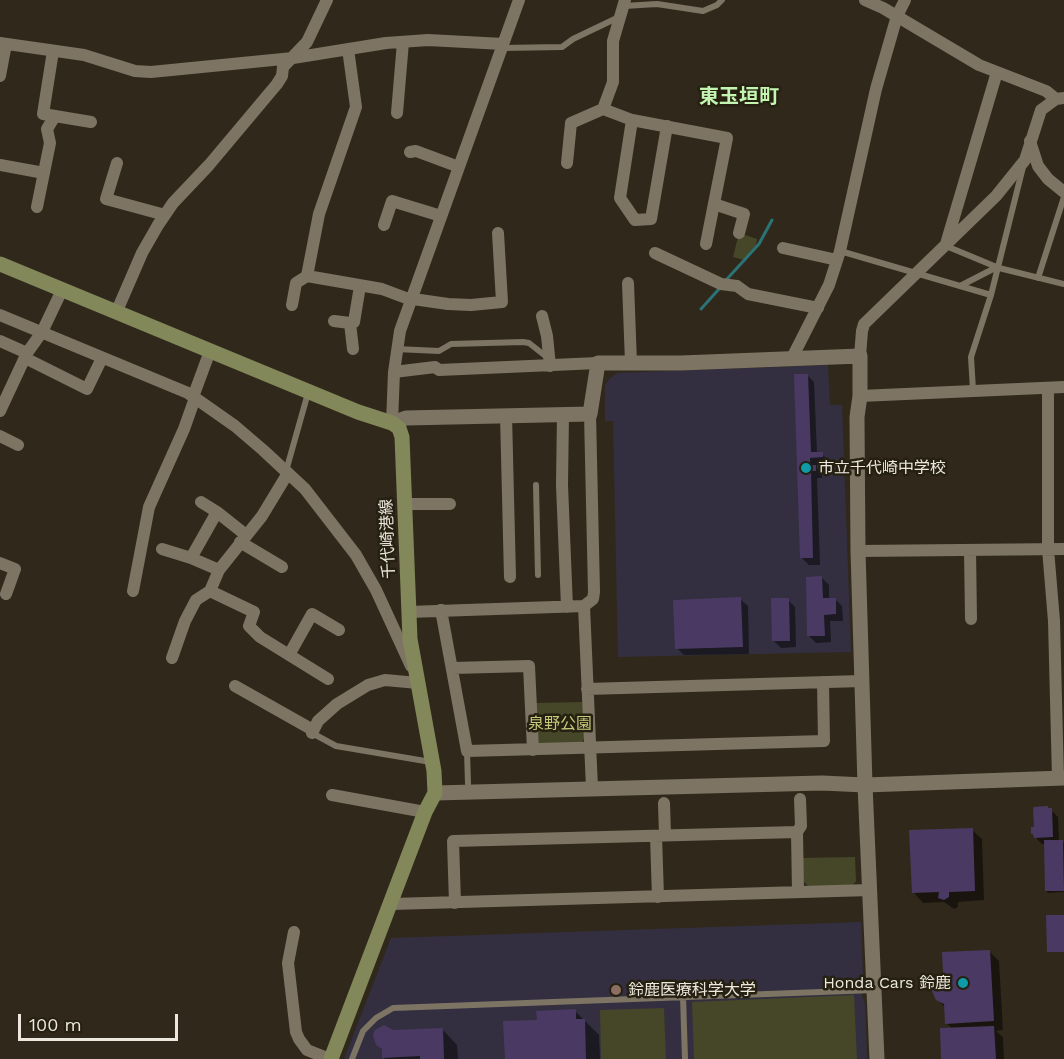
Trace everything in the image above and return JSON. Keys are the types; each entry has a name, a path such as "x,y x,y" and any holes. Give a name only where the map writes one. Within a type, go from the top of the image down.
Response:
{"main road":[{"path":"0,264 358,412 392,423"},
{"name":"千代崎港線","path":"392,423 399,428 402,437 410,639 432,762 435,794"},
{"path":"330,1059 392,904 425,812 435,794"}],"street":[{"path":"116,313 142,253 165,215 277,84 283,67 307,42 327,0"},
{"path":"519,0 412,298 396,349 392,423 406,418 590,414"},
{"path":"865,0 961,54 1060,99"},
{"path":"792,358 818,308 839,256 876,89 897,16 905,0"},
{"path":"603,110 613,82 613,41 624,7"},
{"path":"0,76 3,44 84,55 135,71 151,72 293,58 428,40 503,46"},
{"path":"397,114 403,42"},
{"path":"292,304 296,284 306,276 319,214 356,107 348,49"},
{"path":"53,51 43,114 91,122"},
{"path":"945,246 997,72"},
{"path":"878,1059 865,785 858,551 857,417 862,332 864,324 996,196 1024,160 1041,110 1060,99"},
{"path":"567,163 571,123 603,110 632,120 727,138 706,244"},
{"path":"37,207 50,143 47,129 55,116"},
{"path":"632,120 620,198 634,220 651,219 667,126"},
{"path":"1030,140 1038,166 1048,179 1064,192"},
{"path":"410,152 416,151 459,167"},
{"path":"117,163 106,199 165,215"},
{"path":"0,165 44,173"},
{"path":"384,225 392,201 441,216"},
{"path":"714,204 744,214 740,232"},
{"path":"306,276 382,289 412,298 448,304 471,305 502,302 498,232"},
{"path":"783,248 839,256"},
{"path":"655,253 721,284 737,286 748,294 818,308"},
{"path":"628,283 631,363"},
{"path":"334,321 354,322 360,286"},
{"path":"0,411 5,388 42,332 62,290"},
{"path":"0,315 194,397 235,426 318,503 356,555 376,590 417,681 386,680 368,685 337,704 318,721 312,731 235,686"},
{"path":"542,316 547,336 549,362"},
{"path":"350,323 353,350"},
{"path":"0,342 87,389 102,358"},
{"path":"133,591 149,507 184,429 210,351"},
{"path":"394,372 549,362 681,363 860,356"},
{"path":"408,612 584,606 593,599 590,414 598,363"},
{"path":"860,396 1064,387"},
{"path":"435,794 822,783 865,785 1061,778 1054,621 1048,549 1048,388"},
{"path":"562,414 562,485 567,607"},
{"path":"506,415 510,577"},
{"path":"0,436 18,445"},
{"path":"172,658 185,621 196,600 210,591 219,570 262,516 287,472"},
{"path":"201,502 217,512 243,538 282,567"},
{"path":"404,504 450,504"},
{"path":"190,558 217,512"},
{"path":"162,549 219,570"},
{"path":"858,551 1064,549"},
{"path":"970,550 971,619"},
{"path":"0,563 15,568 6,594"},
{"path":"210,591 254,612 249,626 260,638 328,679"},
{"path":"584,606 592,788"},
{"path":"441,610 467,751 825,741 824,682"},
{"path":"289,655 312,614 339,630"},
{"path":"452,668 529,666 533,750"},
{"path":"587,689 862,681"},
{"path":"332,795 425,812"},
{"path":"798,892 796,832 801,826 800,799"},
{"path":"658,897 664,803"},
{"path":"455,903 453,842 796,832"},
{"path":"392,904 870,890"},
{"path":"294,932 288,963 296,1032 298,1039 307,1050 330,1059"}],"lane":[{"path":"503,46 562,47 624,7 657,4 703,11 717,5 722,0"},
{"path":"973,390 971,357 991,295 1024,160"},
{"path":"1038,278 1064,197"},
{"path":"945,246 998,267 1064,284"},
{"path":"839,256 916,273 991,295"},
{"path":"960,286 998,267"},
{"path":"396,349 439,351 450,344 523,342 529,343 549,362"},
{"path":"287,472 309,392"},
{"path":"536,485 538,575"},
{"path":"312,731 336,746 432,762"},
{"path":"467,751 468,784"},
{"path":"352,1059 363,1031 376,1018 393,1008 874,990"},
{"path":"683,996 685,1059"}],"shaded area":[{"path":"828,365 830,405 842,405 851,652 618,657 613,421 605,421 605,385 610,378 618,373"},
{"name":"鈴鹿医療科学大学","path":"861,922 863,976 860,978 865,1003 867,1059 344,1059 391,938"}],"green space":[{"path":"739,233 757,239 756,245 744,260 733,257"},
{"name":"泉野公園","path":"584,702 585,738 580,744 541,746 537,741 535,703"},
{"path":"855,857 856,881 852,886 808,886 803,881 802,858"},
{"path":"854,995 857,1059 694,1059 692,1002"},
{"path":"664,1008 666,1059 601,1059 600,1010"}],"building":[{"name":"市立千代崎中学校","path":"794,374 808,374 811,452 823,452 823,457 810,458 810,465 816,465 816,471 811,471 813,558 800,558"},
{"path":"822,576 823,598 836,598 836,614 824,615 825,636 807,636 806,577"},
{"path":"741,597 743,647 675,649 673,600"},
{"path":"771,598 789,598 790,641 772,641"},
{"path":"1048,806 1052,808 1053,837 1034,838 1031,834 1031,827 1034,827 1033,809"},
{"path":"973,828 975,891 949,892 949,897 944,900 938,898 939,892 912,893 909,830"},
{"path":"1044,840 1063,840 1064,891 1045,891"},
{"path":"1046,915 1064,915 1064,952 1047,952"},
{"name":"Honda Cars 鈴鹿","path":"990,950 994,1021 945,1024 944,1004 936,1000 931,989 936,977 943,973 942,952"},
{"path":"576,1009 576,1019 585,1019 586,1059 505,1059 503,1021 537,1020 536,1011"},
{"path":"384,1025 393,1030 443,1028 444,1059 420,1059 420,1056 382,1058 382,1049 376,1045 373,1035 375,1030"},
{"path":"994,1026 996,1059 941,1059 940,1028"}],"waterway":[{"path":"727,279 759,244 772,220"},
{"path":"701,309 719,289"}],"place":[{"name":"市立千代崎中学校","path":"806,468"},
{"name":"Honda Cars 鈴鹿","path":"963,983"},
{"name":"鈴鹿医療科学大学","path":"616,990"}],"district":[{"name":"東玉垣町","path":"739,97"}]}
